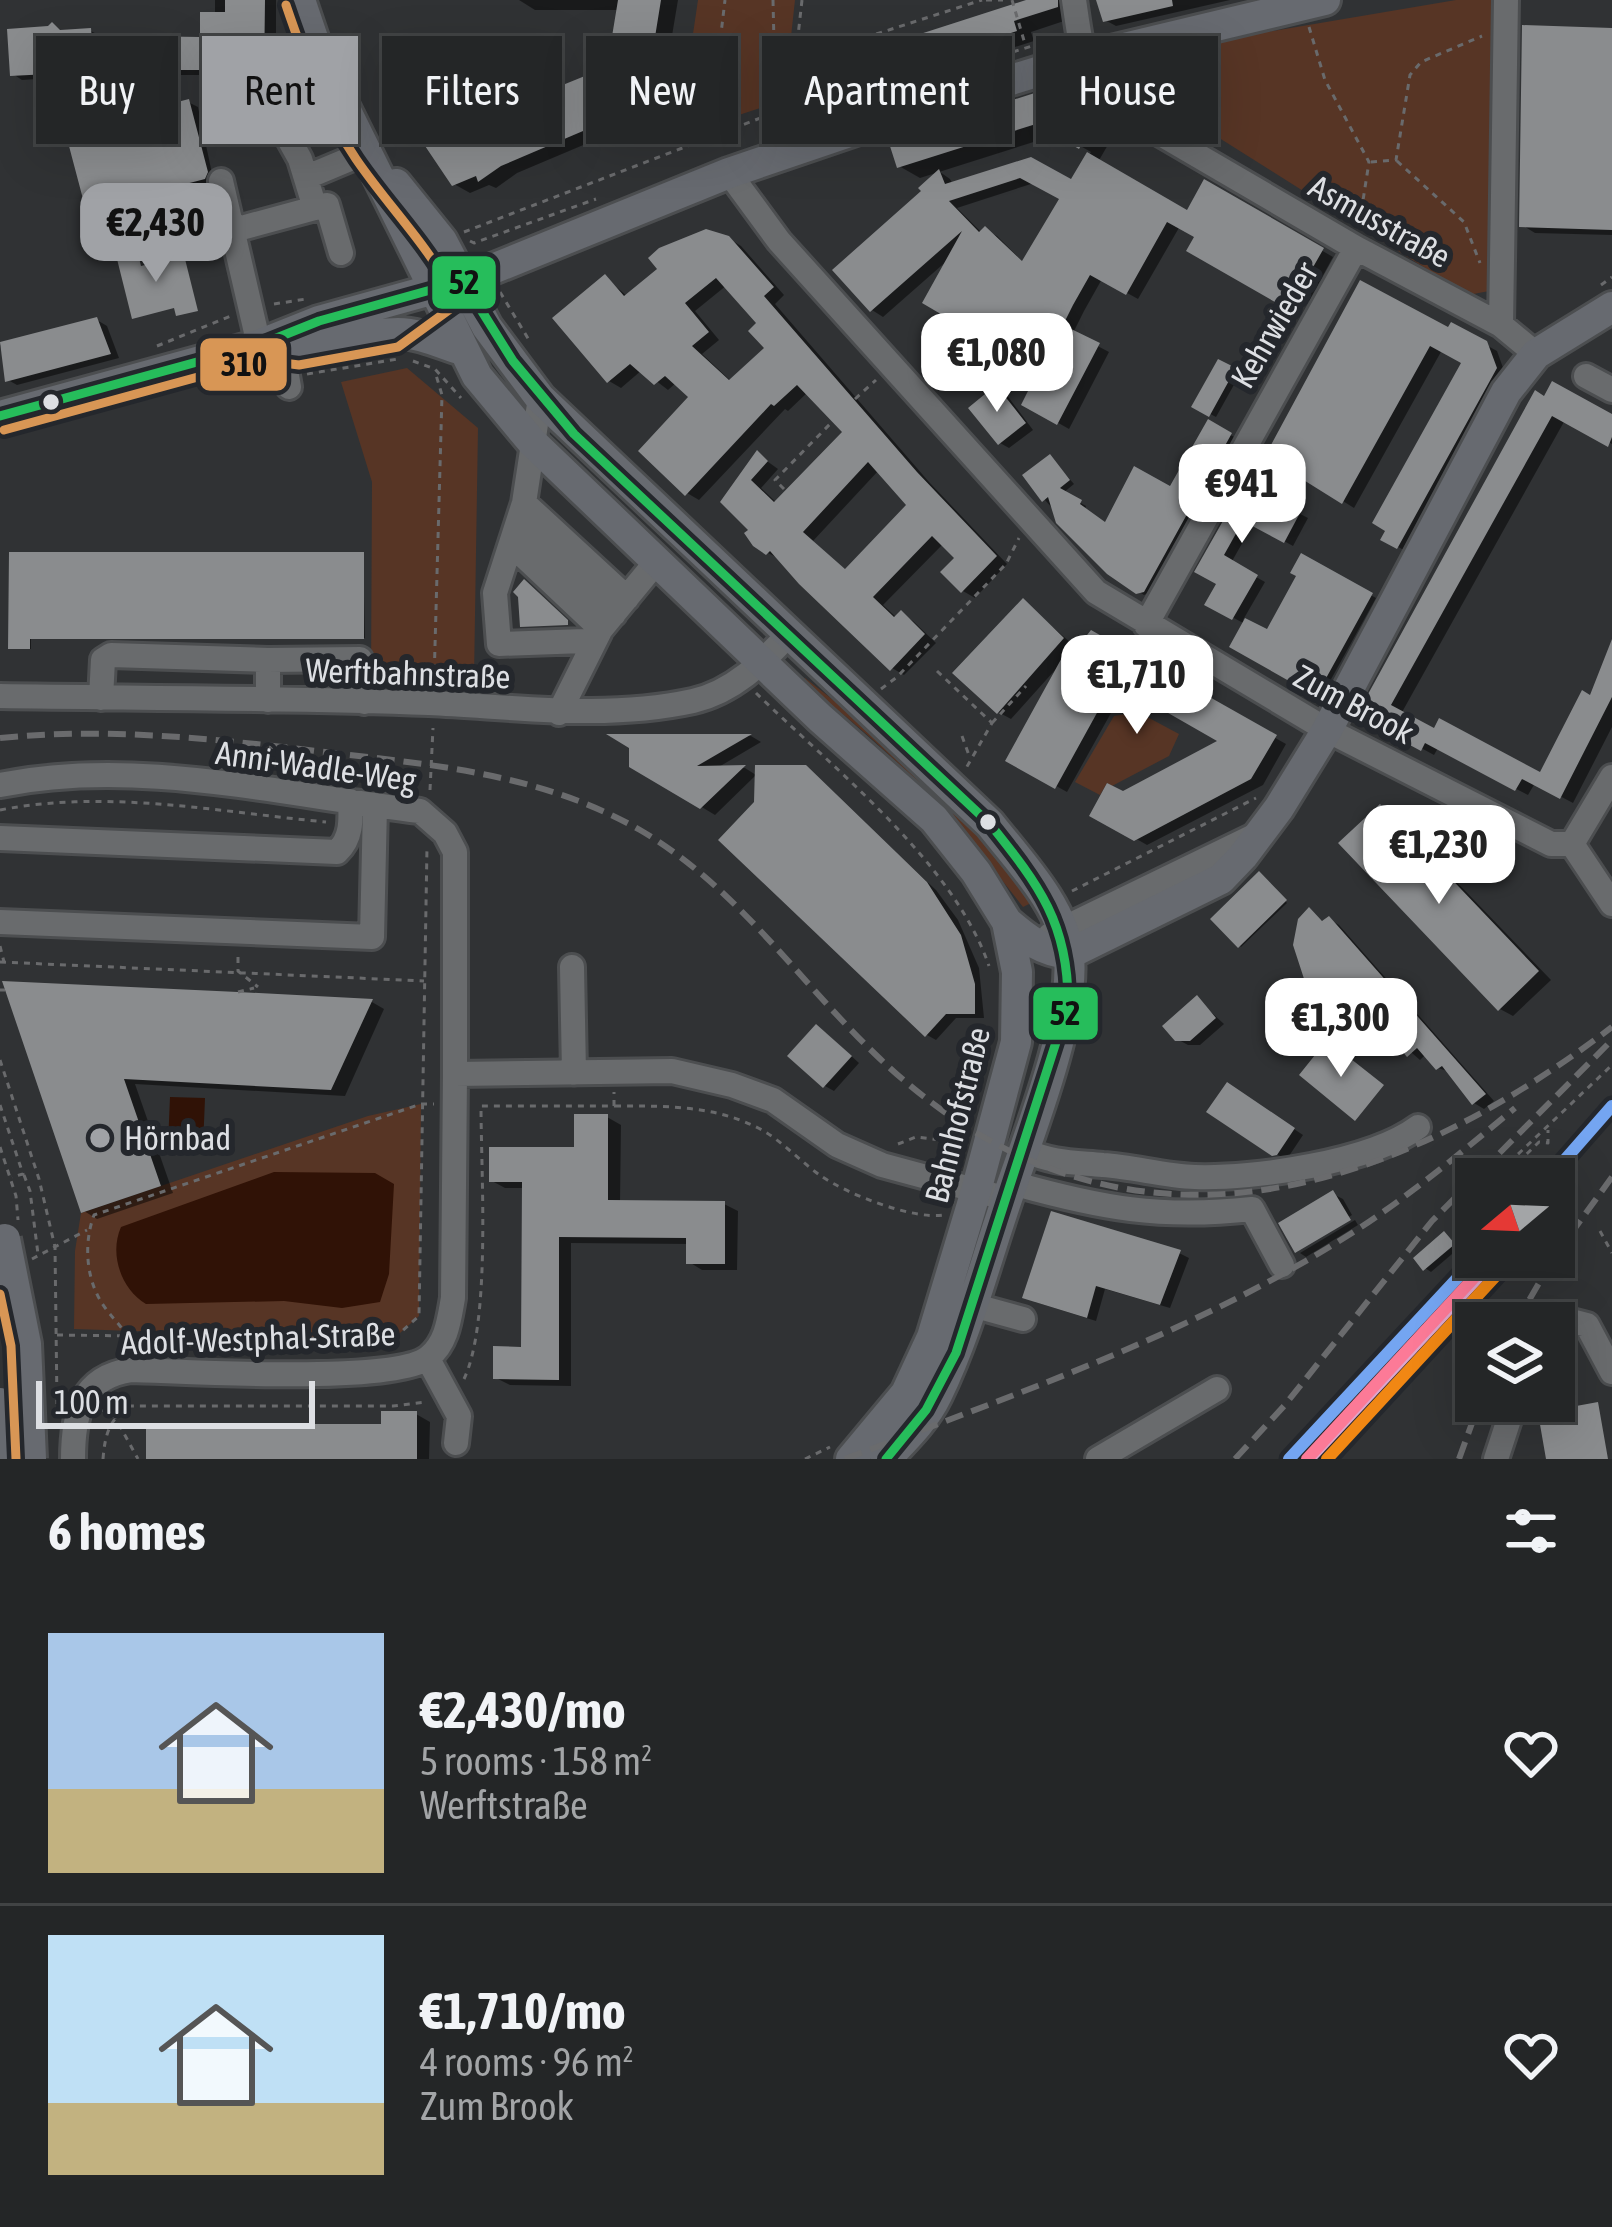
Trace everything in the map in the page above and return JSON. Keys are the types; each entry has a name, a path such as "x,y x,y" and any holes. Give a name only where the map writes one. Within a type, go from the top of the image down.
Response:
{"main road":[{"path":"300,0 319,56 369,151 456,286 540,398 990,824 1059,928"},
{"path":"1170,36 1305,2"},
{"path":"1012,80 1034,73"},
{"path":"279,364 319,321 456,286 807,144"},
{"path":"394,333 456,286"},
{"name":"Bahnhofstraße","path":"456,286 462,350 477,376 532,442 762,663 934,819 976,872 1007,922 1016,1042 932,1337 906,1393 844,1451"},
{"path":"1059,928 1222,879 1327,730 1506,392 1536,354 1605,297"},
{"path":"0,416 279,364 298,350 394,333 462,350"},
{"path":"1013,961 1049,952 1059,928"},
{"name":"Bahnhofstraße","path":"886,1459 935,1400 1010,1191 1068,1004 1059,928"},
{"path":"11,1240 26,1344 31,1459"},
{"path":"0,1403 3,1459"}],"street":[{"path":"1074,0 1079,36"},
{"path":"1501,325 1507,9"},
{"path":"290,144 316,208"},
{"name":"Asmusstraße","path":"1178,144 1356,248 1501,325 1536,354"},
{"path":"307,177 369,151"},
{"name":"Zum Brook","path":"729,173 779,241 1096,592 1327,730 1551,844 1572,844"},
{"path":"221,181 252,307 279,364"},
{"path":"203,229 326,205 341,253"},
{"name":"Kehrwieder","path":"1146,625 1356,248"},
{"path":"1586,376 1612,390"},
{"path":"540,398 518,524 495,593 499,644 584,641 608,622"},
{"path":"518,524 608,622"},
{"path":"518,524 608,622"},
{"path":"559,713 608,622 657,561"},
{"name":"Werftbahnstraße","path":"0,696 433,704 559,713 693,701 719,692 762,663 788,634"},
{"path":"101,698 103,660 111,655 359,658 364,702"},
{"path":"268,660 268,700"},
{"name":"Anni-Wadle-Weg","path":"0,785 45,776 118,775 359,810 419,811 430,818 455,852 455,1074"},
{"path":"1612,780 1572,844 1612,904"},
{"path":"0,838 337,852 359,810"},
{"path":"0,922 372,937 359,810"},
{"path":"572,967 574,1073"},
{"path":"455,1074 672,1071 732,1084 772,1100 837,1145 971,1206 1010,1191 1162,1215 1252,1209 1282,1265"},
{"name":"Adolf-Westphal-Straße","path":"73,1459 74,1425 82,1397 100,1380 130,1370 379,1372 428,1359 447,1334 454,1298 455,1074"},
{"path":"1023,1150 1053,1163 1199,1177 1349,1157 1384,1146 1418,1127"},
{"path":"972,1305 1023,1319"},
{"path":"1575,1322 1586,1325 1612,1372"},
{"path":"428,1359 459,1416 456,1443"},
{"path":"1097,1459 1216,1389"},
{"path":"1496,1459 1508,1422"}],"path":[{"path":"721,36 725,0"},
{"path":"773,0 774,36"},
{"path":"798,36 802,0"},
{"path":"871,36 981,1 1004,0"},
{"path":"1012,0 1034,73"},
{"path":"980,11 981,1"},
{"path":"1305,2 1325,80 1369,162 1356,248"},
{"path":"1396,160 1410,75 1421,62 1474,42 1507,9"},
{"path":"929,17 932,27"},
{"path":"458,234 686,144"},
{"path":"781,144 783,153"},
{"path":"1369,162 1396,160 1464,222 1486,280"},
{"path":"474,243 456,286 539,355"},
{"path":"1605,297 1612,278"},
{"path":"140,355 252,307 320,297"},
{"path":"57,1336 377,1339 410,1327 418,1316 442,394 434,369 402,358 344,371 279,364 215,380"},
{"path":"855,399 890,367"},
{"path":"784,489 775,480 832,422"},
{"path":"813,441 822,450"},
{"path":"874,693 897,677 1006,564 1028,520"},
{"path":"937,671 992,723"},
{"path":"964,772 992,723 1026,686"},
{"path":"962,736 971,760"},
{"path":"1059,928 1266,792"},
{"path":"0,810 119,800 359,810"},
{"path":"1007,922 980,939 1013,961"},
{"path":"0,946 2,963 424,981"},
{"path":"238,971 258,987 238,992"},
{"path":"0,1060 39,1179 55,1247 57,1405"},
{"path":"1515,1158 1612,1065"},
{"path":"614,1072 614,1106"},
{"path":"130,1370 128,1335 96,1291 88,1267 94,1215 421,1104"},
{"path":"0,1105 30,1191 39,1256"},
{"path":"104,1459 108,1428 131,1406 393,1406 422,1403 463,1380 472,1361 480,1279 481,1106 694,1108 764,1132 822,1177 850,1192 929,1218 971,1206"},
{"path":"882,1166 898,1144 916,1137 966,1144 971,1128"},
{"path":"1522,1158 1539,1142 1548,1143 1548,1128"},
{"path":"0,1147 11,1178 11,1240 39,1256"},
{"path":"11,1178 23,1174"},
{"path":"39,1256 89,1229"},
{"path":"1600,1231 1612,1253"},
{"path":"115,1417 138,1459"},
{"path":"805,1459 844,1451"}],"shaded area":[{"path":"698,0 795,0 791,36 762,36 762,107 738,115 738,36 693,36"},
{"path":"1456,0 1512,0 1505,288 1468,295 1218,137 1218,40"},
{"path":"407,368 478,428 474,678 371,679 372,482 341,382"},
{"path":"805,678 878,735 991,841 1033,902 1023,907 917,783 845,716 799,684"},
{"path":"1138,712 1179,734 1169,756 1112,786 1107,783 1100,795 1075,782 1114,716"},
{"path":"170,1097 205,1098 203,1147 168,1145"},
{"path":"421,1104 419,1316 400,1333 377,1339 74,1329 75,1251 81,1213 368,1116"},
{"path":"274,1172 375,1173 394,1184 389,1274 380,1302 342,1308 284,1301 146,1304 130,1289 117,1259 121,1227"}],"building":[{"path":"225,0 265,0 265,36 202,36 202,76 200,70 178,70 178,37 200,37 200,12 225,12"},
{"path":"618,0 661,0 655,36 612,36"},
{"path":"1026,0 1058,0 1058,7 1014,21 1017,31 1002,36 914,36"},
{"path":"1096,0 1172,0 1173,6 1103,22"},
{"path":"52,22 60,30 91,28 92,36 36,36 36,75 10,76 7,29"},
{"path":"1522,25 1612,28 1612,230 1519,227"},
{"path":"586,76 586,130 562,140 562,85"},
{"path":"1036,93 1036,124 1012,132 1012,100"},
{"path":"189,99 208,172 205,179 124,200 122,189 83,199 68,144 178,144 178,102"},
{"path":"424,144 553,144 501,166 478,182 476,176 452,186"},
{"path":"889,144 973,144 897,168"},
{"path":"1087,152 1187,210 1204,179 1324,248 1296,297 1289,293 1282,306 1186,251 1194,237 1167,222 1126,295 1090,275 1073,305 1063,325 1100,343 1057,425 1021,405 1038,371 922,303 962,231 870,312 832,270 921,191 918,188 939,169 945,184 1031,157 1071,179","holes":["1020,178 1059,199 1022,261 985,226 979,232 949,201"]},
{"path":"706,229 729,236 774,287 764,296 997,556 961,593 940,572 954,558 932,536 873,597 894,617 901,610 925,634 890,671 770,551 766,555 753,546 744,533 748,530 720,502 757,450 768,461 751,480 774,502 842,432 797,385 771,404 685,496 638,451 688,397 665,376 654,385 630,364 607,383 552,318 605,274 624,296 657,269 648,258 659,248","holes":["716,278 756,323 748,331 764,348 729,380 692,346 709,332 685,303","868,462 906,505 845,569 803,532"]},
{"path":"137,249 141,266 184,255 198,311 176,316 174,308 132,319 116,255"},
{"path":"1360,280 1448,327 1451,322 1487,341 1497,368 1397,549 1380,540 1385,531 1372,523 1461,363 1430,346 1342,504 1265,456"},
{"path":"97,317 111,354 5,382 0,342"},
{"path":"1218,359 1236,368 1209,417 1191,407"},
{"path":"1552,381 1612,414 1608,447 1552,416 1391,705 1434,728 1439,718 1540,772 1582,690 1590,695 1612,639 1612,697 1560,799 1522,779 1515,791 1425,743 1421,751 1356,716 1535,390 1544,396"},
{"path":"996,385 1026,423 998,445 968,408"},
{"path":"1208,419 1232,433 1144,592 1136,594 1107,574 1056,523 1048,497 1042,502 1022,475 1050,454 1070,480 1060,488 1082,500 1080,504 1105,522 1134,466 1170,486"},
{"path":"1245,482 1301,511 1284,543 1243,521 1224,555 1258,575 1232,620 1204,605 1216,584 1194,572"},
{"path":"9,552 364,552 364,639 30,639 30,649 8,649"},
{"path":"1301,553 1373,593 1319,691 1312,694 1229,647 1245,618 1267,629 1296,576 1290,573"},
{"path":"524,579 568,625 520,627 518,597 513,592"},
{"path":"1023,598 1064,638 997,714 952,673"},
{"path":"1091,630 1277,735 1251,779 1134,841 1089,816 1107,783 1123,791 1217,741 1114,682 1055,789 1005,761 1070,643 1076,649"},
{"path":"606,734 752,734 697,766 746,765 700,809 629,767 629,748"},
{"path":"755,765 806,765 927,882 961,935 975,984 975,1014 946,1014 925,1037 718,840 754,802"},
{"path":"1380,804 1539,971 1498,1011 1338,843"},
{"path":"1259,871 1287,900 1238,948 1210,919"},
{"path":"1309,907 1322,921 1329,916 1486,1094 1472,1105 1442,1066 1436,1070 1417,1048 1407,1057 1387,1033 1378,1041 1337,993 1319,1009 1293,945 1298,919"},
{"name":"Hörnbad","path":"2,981 373,999 331,1090 124,1079 161,1186 81,1213"},
{"path":"1197,995 1216,1018 1190,1041 1175,1041 1162,1026"},
{"path":"816,1024 852,1056 823,1088 787,1056"},
{"path":"1327,1040 1384,1085 1355,1121 1299,1075"},
{"path":"1227,1082 1295,1128 1277,1155 1206,1112"},
{"path":"574,1114 608,1114 608,1200 725,1201 725,1264 686,1264 686,1238 559,1237 559,1380 493,1379 493,1346 521,1347 522,1182 489,1182 489,1147 574,1147"},
{"path":"1333,1190 1351,1220 1295,1253 1278,1223"},
{"path":"1051,1211 1181,1250 1160,1305 1096,1286 1087,1318 1022,1298"},
{"path":"1444,1231 1455,1244 1423,1271 1413,1258"},
{"path":"1598,1402 1608,1459 1546,1459 1540,1422 1575,1422 1575,1406"},
{"path":"381,1411 417,1411 417,1459 146,1459 146,1424 381,1424"}],"railway":[{"path":"0,738 163,736 366,757 487,775 603,811 640,830 707,878 875,1054 964,1125 1056,1171 1149,1192 1244,1192 1338,1174 1431,1138 1523,1089 1612,1027"},
{"path":"1235,1459 1284,1406 1432,1221 1608,1044"},
{"path":"845,1459 1106,1358 1233,1300 1376,1217 1515,1108"},
{"path":"1575,1228 1612,1177"},
{"path":"1528,1302 1542,1278"},
{"path":"1459,1459 1472,1422"}],"transit line":[{"name":"310","path":"286,5 334,123 450,288"},
{"name":"52","path":"0,416 259,345 319,321 463,281 513,361 574,434 990,824 1048,907 1063,951 1068,1005 956,1353 926,1410 886,1459"},
{"name":"310","path":"4,430 260,360 299,365 398,347 472,293"},
{"path":"1566,1158 1612,1106"},
{"path":"1289,1459 1457,1278"},
{"path":"1307,1459 1474,1278"},
{"path":"1309,1459 1478,1278"},
{"path":"1327,1459 1494,1278"},
{"name":"310","path":"0,1294 11,1346 16,1459"}],"place":[{"name":"Hörnbad","path":"100,1138"}]}
